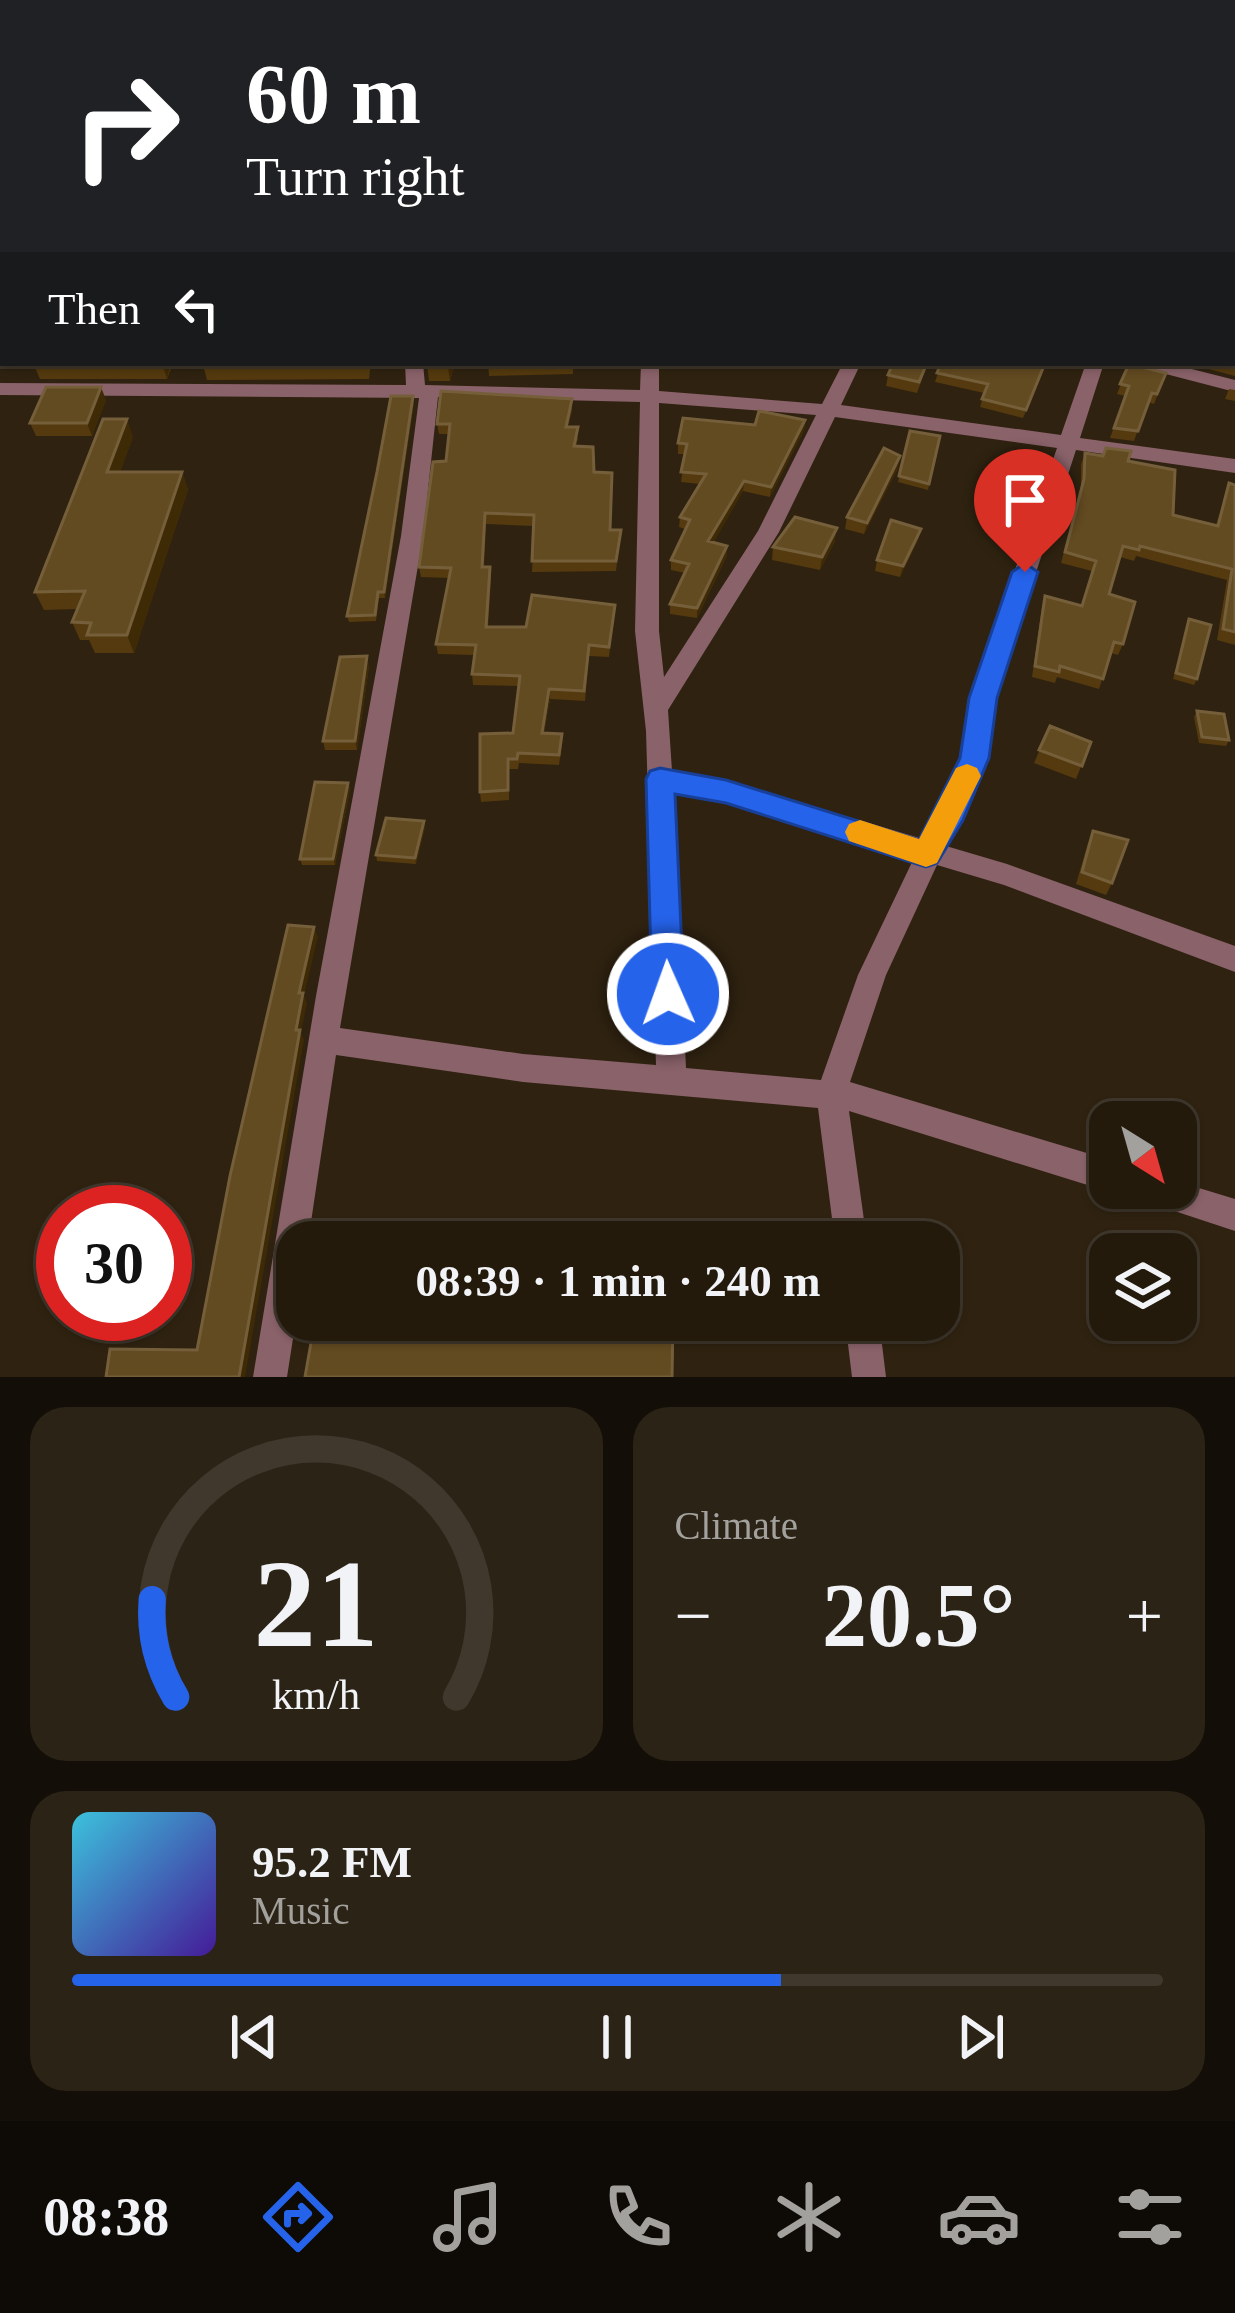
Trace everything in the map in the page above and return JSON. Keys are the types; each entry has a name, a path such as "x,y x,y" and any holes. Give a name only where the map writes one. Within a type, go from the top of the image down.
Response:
{"street":[{"path":"270,1377 323,1040 412,536 423,393 415,366"},
{"path":"650,366 647,631 660,779 671,1079"},
{"path":"656,709 768,532 850,366"},
{"path":"848,1221 831,1094 872,975 974,758 983,698 1094,366"},
{"path":"1158,366 1235,386"},
{"path":"0,389 652,397 828,410 1235,466"},
{"path":"660,779 726,791 1007,875 1235,959"},
{"path":"323,1040 523,1068 855,1096 1089,1169"},
{"path":"1197,1203 1235,1215"},
{"path":"865,1341 869,1377"}],"building":[{"path":"892,366 926,366 919,382 888,375"},
{"path":"940,366 1044,366 1026,410 982,399 988,384 937,373"},
{"path":"1128,366 1166,373 1157,394 1152,393 1138,431 1114,428 1129,386 1120,384"},
{"path":"46,387 101,387 87,423 30,423"},
{"path":"441,391 572,399 566,427 578,427 574,446 593,447 594,472 612,473 610,530 621,530 616,561 532,561 534,515 485,513 482,567 490,567 486,627 526,627 532,595 615,605 609,647 589,645 584,691 549,689 542,733 562,734 559,755 518,753 517,759 508,759 508,790 480,792 480,734 513,733 520,676 472,674 476,645 436,644 451,568 419,567 433,462 446,461 450,424 437,424"},
{"path":"391,396 413,396 384,592 378,592 375,615 347,616 377,472"},
{"path":"759,411 805,420 771,487 744,481 708,541 727,546 697,608 670,604 689,564 671,560 690,520 680,517 706,474 681,472 687,444 678,443 683,418 755,425"},
{"path":"103,419 127,419 107,472 182,472 127,635 87,635 91,623 72,622 85,591 35,592"},
{"path":"910,431 940,436 929,484 899,476"},
{"path":"884,448 900,456 867,523 847,517"},
{"path":"1106,448 1131,451 1128,461 1175,470 1173,515 1218,526 1229,483 1235,485 1235,632 1223,629 1232,569 1123,546 1109,594 1135,602 1123,644 1114,642 1103,679 1060,666 1059,672 1035,666 1045,596 1082,606 1096,561 1065,552 1084,479 1085,453 1103,456"},
{"path":"795,517 837,528 822,557 773,547"},
{"path":"891,520 921,529 903,566 877,560"},
{"path":"1189,619 1211,625 1197,679 1176,673"},
{"path":"367,656 355,741 323,741 340,657"},
{"path":"1197,711 1224,714 1229,740 1202,737"},
{"path":"1050,726 1091,742 1082,766 1039,750"},
{"path":"315,782 348,783 333,859 300,859"},
{"path":"386,818 424,821 415,858 376,855"},
{"path":"1093,831 1128,840 1112,883 1082,872"},
{"path":"288,925 314,927 299,993 303,993 296,1030 300,1030 239,1377 106,1377 110,1349 197,1350 230,1176"},
{"path":"311,1341 673,1341 672,1377 305,1377"}],"slow traffic":[{"path":"860,832 926,854 948,820 967,776"}],"route":[{"path":"668,994 660,779 726,791 926,854 948,820 974,758 983,698 1025,572"}]}
